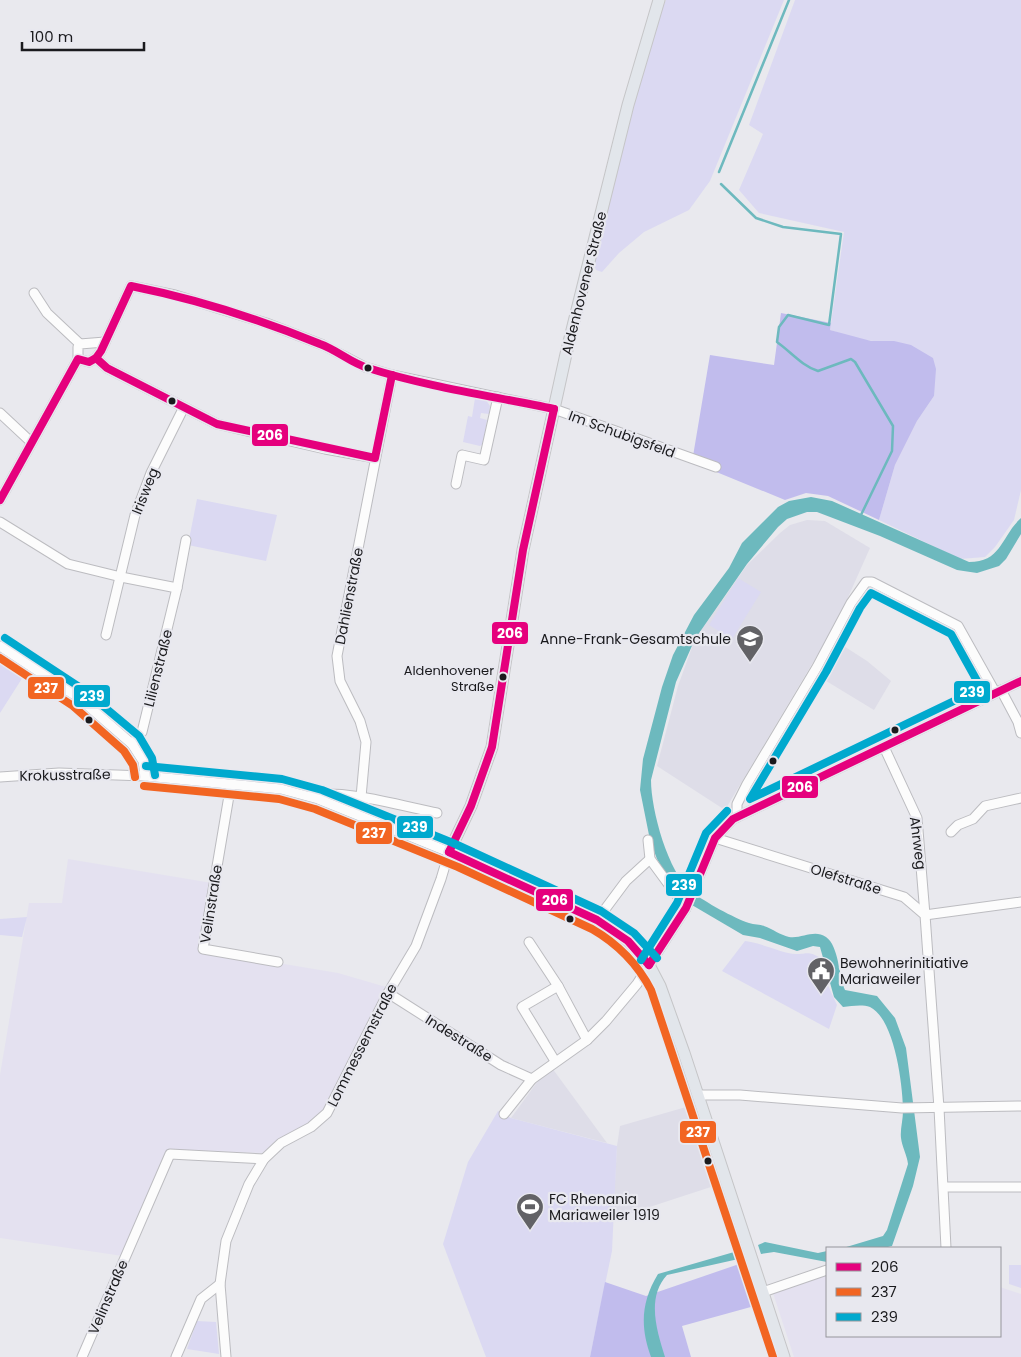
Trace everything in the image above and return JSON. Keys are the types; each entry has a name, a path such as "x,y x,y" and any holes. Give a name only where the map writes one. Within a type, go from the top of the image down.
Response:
{"main road":[{"name":"Aldenhovener Straße","path":"448,852 471,806 492,747 524,550 554,409 628,105 658,2"},
{"path":"448,852 598,920 628,941 649,965 660,986 698,1095 784,1357"}],"street":[{"name":"Im Schubigsfeld","path":"105,342 131,286 146,288 275,326 323,345 356,364 392,375 554,409 716,467"},
{"path":"34,293 47,313 80,344 105,342"},
{"path":"78,359 89,362 96,358 105,342"},
{"path":"0,500 78,359 78,347 80,344"},
{"path":"96,358 107,368 183,409 218,424 325,449 375,458"},
{"name":"Dahlienstraße","path":"354,813 360,797 366,742 360,721 340,682 338,656 392,375"},
{"path":"456,484 462,455 484,460 498,397"},
{"name":"Irisweg","path":"121,577 135,515 152,473 183,409"},
{"path":"0,413 31,442"},
{"path":"0,522 68,564 177,588"},
{"name":"Lilienstraße","path":"132,744 142,732 177,588 186,540"},
{"path":"106,635 115,592 121,577"},
{"path":"737,817 737,804 747,784 818,667 851,604 866,582 872,582 958,626 1018,722 1021,733"},
{"path":"0,646 80,698 132,744 143,761 144,776"},
{"path":"504,1114 532,1079 587,1040 606,1021 649,965 687,907 715,838 725,826 737,817 1021,681"},
{"name":"Ahrweg","path":"884,747 917,818 925,916"},
{"name":"Krokusstraße","path":"0,777 59,773 144,776 281,789 308,796 354,813 448,852"},
{"name":"Velinstraße","path":"230,784 203,949 278,962"},
{"name":"Krokusstraße","path":"308,796 323,792 360,797 437,813"},
{"path":"951,832 958,825 973,819 985,806 1021,798"},
{"name":"Olefstraße","path":"715,838 904,897 925,916"},
{"path":"648,840 650,859 687,907"},
{"name":"Lommessemstraße","path":"226,1357 220,1284 226,1241 249,1184 264,1159 281,1143 311,1127 328,1113 388,993 416,946 441,879 448,852"},
{"path":"598,920 626,881 650,859"},
{"path":"946,1247 939,1108 925,916 1021,902"},
{"path":"529,942 558,986 587,1040"},
{"path":"556,1061 522,1007 558,986"},
{"name":"Indestraße","path":"388,993 501,1065 532,1079"},
{"path":"698,1095 740,1095 902,1108 1021,1106"},
{"name":"Velinstraße","path":"82,1357 170,1154 264,1159"},
{"path":"944,1187 1021,1187"},
{"path":"764,1292 826,1270"},
{"path":"176,1357 201,1299 220,1284"}],"shaded area":[{"path":"666,0 784,0 710,181 689,210 644,232 619,253 602,272 596,270 594,265 635,101 660,14"},
{"path":"795,0 1021,0 1021,490 1014,520 995,547 985,557 960,559 879,520 895,465 917,421 934,396 933,359 917,349 904,345 851,337 830,330 844,232 759,213 739,190 763,134 749,125"},
{"path":"781,313 831,323 830,330 871,341 894,341 911,345 933,358 936,369 934,396 917,421 895,465 879,520 828,496 806,493 785,500 692,462 710,355 774,365"},
{"path":"475,398 486,400 490,406 489,414 481,413 480,418 487,420 483,444 480,446 463,442 468,416 472,417"},
{"path":"197,499 277,515 266,561 188,545"},
{"name":"Anne-Frank-Gesamtschule","path":"807,520 825,521 870,548 837,622 725,810 657,766 678,686 695,639 747,565 790,525"},
{"path":"738,578 761,592 732,639 709,625"},
{"path":"839,643 867,661 891,681 874,710 818,676"},
{"path":"0,650 28,669 0,713"},
{"path":"68,859 212,883 200,950 338,973 386,987 338,1089 324,1111 308,1124 279,1139 262,1153 168,1150 123,1256 0,1238 0,1075 29,903 62,903"},
{"path":"27,917 22,937 0,935 0,919"},
{"path":"745,941 790,953 810,953 819,957 826,981 837,1005 829,1029 722,971"},
{"path":"552,1068 607,1143 511,1118 538,1081"},
{"path":"693,1105 720,1184 613,1219 620,1126"},
{"name":"FC Rhenania Mariaweiler 1919","path":"498,1111 511,1118 617,1146 612,1251 590,1357 486,1357 443,1244 468,1162"},
{"path":"745,1262 758,1305 682,1326 691,1357 590,1357 605,1282 646,1296"},
{"path":"1009,1265 1021,1265 1021,1288 1009,1284"},
{"path":"826,1274 826,1337 1001,1337 1001,1287 1021,1294 1021,1357 794,1357 773,1293"},
{"path":"197,1321 216,1322 219,1354 187,1349"}],"water":[{"path":"811,497 832,501 969,562 980,561 995,553 1021,518 1021,534 1006,559 999,566 977,573 957,570 880,536 817,512 807,512 787,519 747,564 695,639 676,682 651,780 654,807 662,840 675,871 692,892 736,917 751,924 762,925 786,936 794,937 817,934 826,937 834,947 845,990 877,996 895,1018 906,1048 920,1157 913,1186 892,1246 888,1247 846,1247 883,1236 887,1230 908,1164 901,1138 903,1111 899,1071 886,1025 879,1014 870,1007 860,1005 843,1007 834,997 820,947 813,946 797,951 760,938 743,935 680,898 657,859 650,840 640,790 643,759 662,687 673,655 694,615 729,568 742,543 778,507 789,501"},
{"path":"765,1242 818,1253 826,1251 826,1262 774,1252 761,1254 758,1245"},
{"path":"741,1250 743,1258 667,1275 661,1284 655,1304 657,1326 665,1357 651,1357 645,1335 644,1315 648,1295 658,1274"}],"waterway":[{"path":"719,172 789,0"},
{"path":"721,184 756,218 783,227 841,234 829,325 788,315 779,327 777,342 802,362 818,371 851,359 855,362 893,426 892,451 860,517"}],"transit line":[{"name":"206","path":"0,500 78,359 89,362 96,358 101,351 131,286 203,303 251,318 326,347 362,366 391,375 554,409"},
{"name":"206","path":"96,358 107,368 217,424 375,458 392,375"},
{"name":"206","path":"449,852 471,806 492,747 523,550 554,409"},
{"name":"239","path":"871,593 951,634 981,688 750,799 826,672 860,608 871,593"},
{"name":"239","path":"5,638 84,690 139,736 152,758 155,775"},
{"name":"237","path":"0,658 73,706 124,751 133,765 135,777"},
{"name":"206","path":"649,965 686,908 715,838 733,819 1021,681"},
{"name":"239","path":"146,766 282,779 322,790 453,843 601,911 634,933 657,958"},
{"name":"237","path":"144,786 279,799 315,809 458,867 592,929 626,955 640,971 651,990 773,1357"},
{"name":"239","path":"641,960 677,903 706,833 727,811"},
{"name":"206","path":"449,852 597,920 628,941 649,965"}],"place":[{"name":"Anne-Frank-Gesamtschule","path":"750,663"},
{"name":"Aldenhovener Straße","path":"503,677"},
{"name":"Bewohnerinitiative Mariaweiler","path":"821,995"},
{"name":"FC Rhenania Mariaweiler 1919","path":"530,1231"}]}
